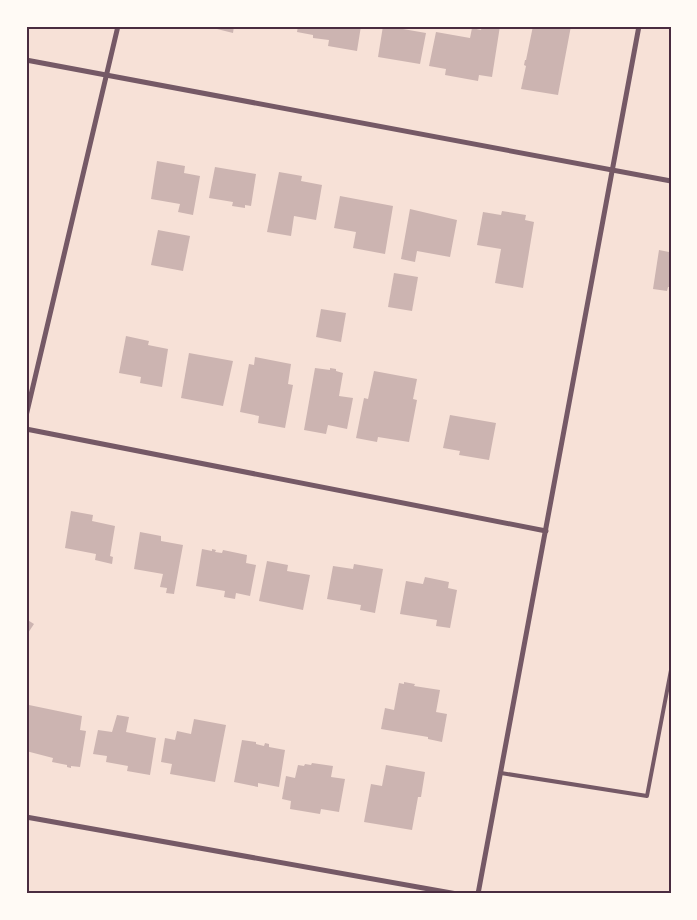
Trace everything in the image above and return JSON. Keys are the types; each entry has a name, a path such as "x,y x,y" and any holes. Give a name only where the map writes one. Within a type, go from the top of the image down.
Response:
{"street":[{"path":"26,416 118,26"},
{"path":"478,894 639,26"},
{"path":"26,60 671,181"},
{"path":"26,429 546,531"},
{"path":"26,817 457,894"}],"lane":[{"path":"501,773 647,796 671,670"}],"building":[{"path":"205,26 234,26 233,33"},
{"path":"298,26 361,26 357,51 328,46 329,40 313,38 313,35 297,32"},
{"path":"383,26 403,26 403,29 426,33 420,64 378,57"},
{"path":"482,26 500,26 492,77 479,75 478,81 445,75 446,69 429,66 436,32 470,38 472,28 481,30"},
{"path":"533,26 571,26 558,95 521,89 526,66 524,65"},
{"path":"157,161 185,166 184,173 200,176 193,215 178,212 180,204 151,199"},
{"path":"215,167 256,174 251,206 245,205 245,208 232,206 233,202 209,198"},
{"path":"279,172 302,176 301,181 322,185 316,220 294,216 291,236 267,232"},
{"path":"340,196 393,206 385,254 353,248 356,232 334,228"},
{"path":"410,209 457,220 450,257 417,251 415,262 401,259"},
{"path":"502,211 526,215 525,220 534,222 523,288 495,283 501,249 477,245 483,212 501,215"},
{"path":"158,230 190,236 183,271 151,265"},
{"path":"670,247 671,287 668,287 667,291 653,289 659,250 669,252"},
{"path":"394,273 418,277 412,311 388,307"},
{"path":"321,309 346,313 341,342 316,337"},
{"path":"126,336 149,341 148,345 168,349 162,387 140,383 141,377 119,373"},
{"path":"189,353 233,361 223,406 181,398"},
{"path":"255,357 291,364 288,384 293,385 285,428 258,423 259,416 240,412 249,364 254,365"},
{"path":"315,368 336,369 336,371 343,373 339,396 353,398 347,429 328,425 326,434 304,430"},
{"path":"374,371 417,379 413,399 417,400 409,442 378,437 377,442 356,438 364,398 368,399"},
{"path":"450,415 496,423 489,460 459,455 460,451 443,448"},
{"path":"71,511 93,515 92,521 115,526 110,556 113,557 112,564 95,560 96,554 65,548"},
{"path":"140,532 161,536 161,541 183,545 174,594 166,593 167,588 160,587 163,574 134,569"},
{"path":"202,549 212,551 212,549 216,550 215,552 222,553 223,550 247,555 246,563 256,565 250,596 236,593 235,599 224,597 225,591 196,586"},
{"path":"267,561 288,565 287,571 310,575 303,610 259,601"},
{"path":"354,564 383,569 375,613 360,610 361,605 327,599 333,566 353,569"},
{"path":"425,577 449,582 448,588 457,590 450,628 436,626 437,620 400,614 406,581 423,584"},
{"path":"26,619 34,624 26,636"},
{"path":"404,682 415,684 414,686 440,690 436,712 447,714 442,742 428,739 428,737 381,729 385,708 394,710 399,683 404,684"},
{"path":"29,705 82,716 80,730 86,731 80,767 67,767 67,765 52,762 53,758 26,751 26,722"},
{"path":"117,715 129,717 126,732 156,738 150,775 127,771 128,766 106,762 107,756 93,754 98,730 112,732"},
{"path":"194,719 226,725 215,782 170,774 172,764 161,762 165,738 175,740 177,731 191,734"},
{"path":"242,740 256,742 256,744 264,746 265,743 269,744 269,747 285,750 279,787 258,783 258,787 234,782"},
{"path":"312,763 333,766 331,777 345,779 339,812 321,809 320,814 290,809 291,801 282,799 286,776 295,778 298,765 311,765"},
{"path":"386,765 425,772 421,797 418,797 412,830 364,822 371,784 382,786"}]}
